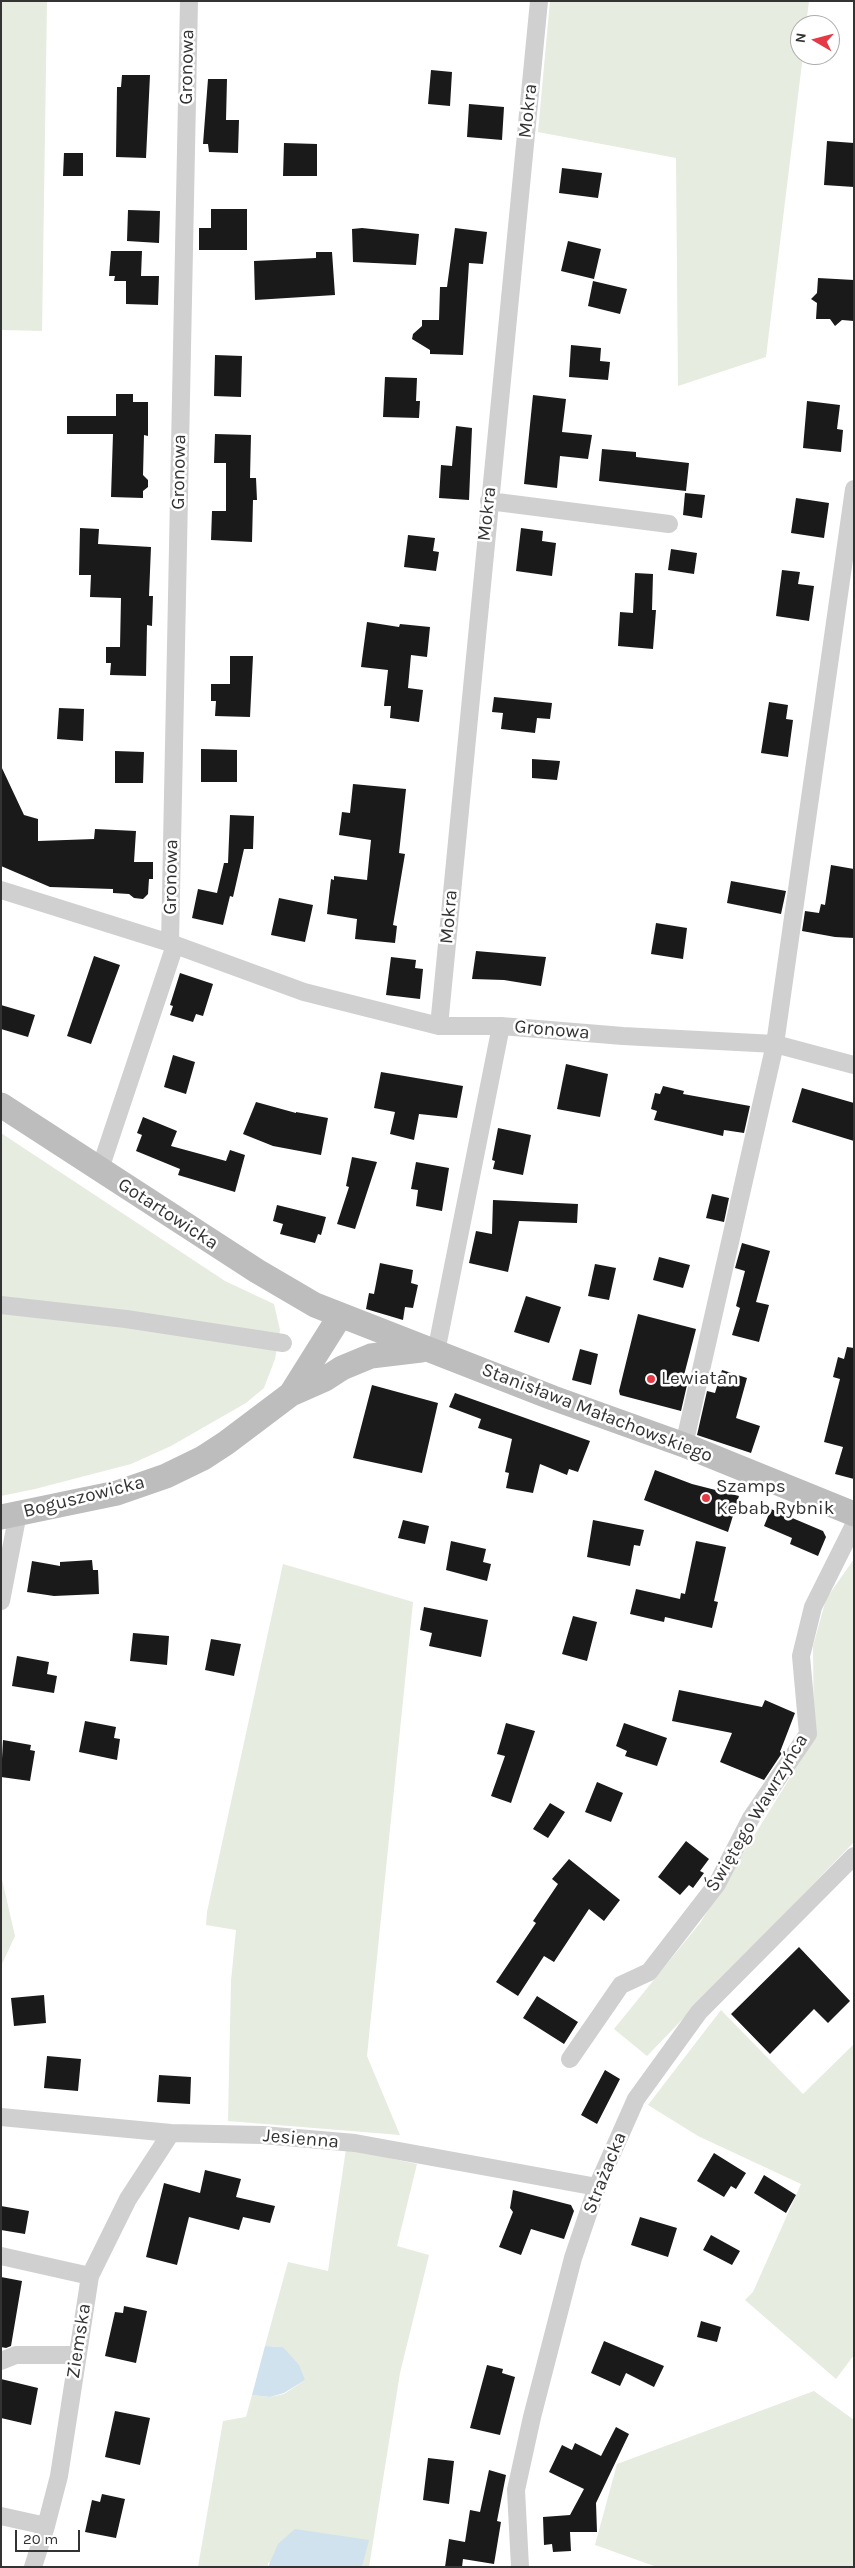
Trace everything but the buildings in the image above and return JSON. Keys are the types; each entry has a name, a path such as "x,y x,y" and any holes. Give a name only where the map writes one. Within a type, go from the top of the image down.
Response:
{"street":[{"name":"Gronowa","path":"172,944 189,1"},
{"name":"Mokra","path":"439,1026 488,501 539,1"},
{"path":"684,1445 774,1044 854,489"},
{"path":"488,501 669,524"},
{"name":"Gronowa","path":"1,890 172,944 304,992 439,1026 501,1026 622,1036 774,1044 854,1065"},
{"path":"100,1169 172,944"},
{"path":"433,1351 501,1026"},
{"name":"Gotartowicka","path":"1,1105 287,1290 348,1319"},
{"path":"1,1305 126,1320 283,1343"},
{"path":"342,1368 353,1346 348,1319"},
{"name":"Stanisława Małachowskiego","path":"348,1319 684,1445 854,1514"},
{"name":"Boguszowicka","path":"291,1394 348,1319"},
{"name":"Boguszowicka","path":"10,1515 117,1494 166,1476 203,1458 226,1443 291,1394 325,1379 342,1368 371,1356 433,1351"},
{"path":"1,1601 10,1515"},
{"name":"Świętego Wawrzyńca","path":"570,2059 621,1985 649,1972 717,1884 751,1818 808,1734 801,1656 813,1607 854,1526"},
{"name":"Strażacka","path":"520,2567 516,2490 532,2417 573,2258 597,2187 636,2100 699,2012 853,1858"},
{"name":"Jesienna","path":"1,2117 171,2133 262,2135 355,2143 597,2187"},
{"name":"Ziemska","path":"33,2567 59,2476 76,2355 90,2276 128,2199 171,2133"},
{"path":"1,2256 90,2276"},
{"path":"1,2361 16,2355 76,2355"},
{"path":"1,2516 46,2526"}],"shaded area":[{"path":"1,1 47,1 42,331 1,330"},
{"path":"550,1 809,1 807,15 790,15 790,65 802,65 766,357 678,386 676,158 538,132"},
{"path":"1,1133 225,1281 274,1304 280,1330 275,1359 264,1388 246,1403 171,1446 131,1464 1,1496"},
{"path":"854,1559 854,1842 647,2056 614,2029 700,1923 814,1739 813,1646 826,1599"},
{"path":"283,1564 413,1602 367,2056 400,2135 228,2121 231,1981 236,1930 206,1925 207,1912"},
{"path":"1,1875 15,1936 1,1966"},
{"path":"721,2010 803,2094 854,2044 854,2355 836,2379 745,2300 753,2292 801,2184 698,2136 648,2105"},
{"path":"346,2149 417,2164 397,2246 429,2255 400,2373 369,2567 362,2567 368,2540 268,2563 268,2567 198,2567 223,2421 246,2417 252,2395 270,2397 284,2394 305,2380 283,2347 265,2346 288,2262 328,2271"},
{"path":"814,2391 854,2420 854,2567 657,2567 595,2545 617,2464"}],"water":[{"path":"265,2346 283,2347 299,2365 305,2380 284,2393 270,2397 252,2395"},
{"path":"295,2529 369,2540 362,2567 268,2567 278,2544"}],"place":[{"name":"Lewiatan","path":"651,1379"},
{"name":"Szamps Kebab Rybnik","path":"706,1498"}]}
